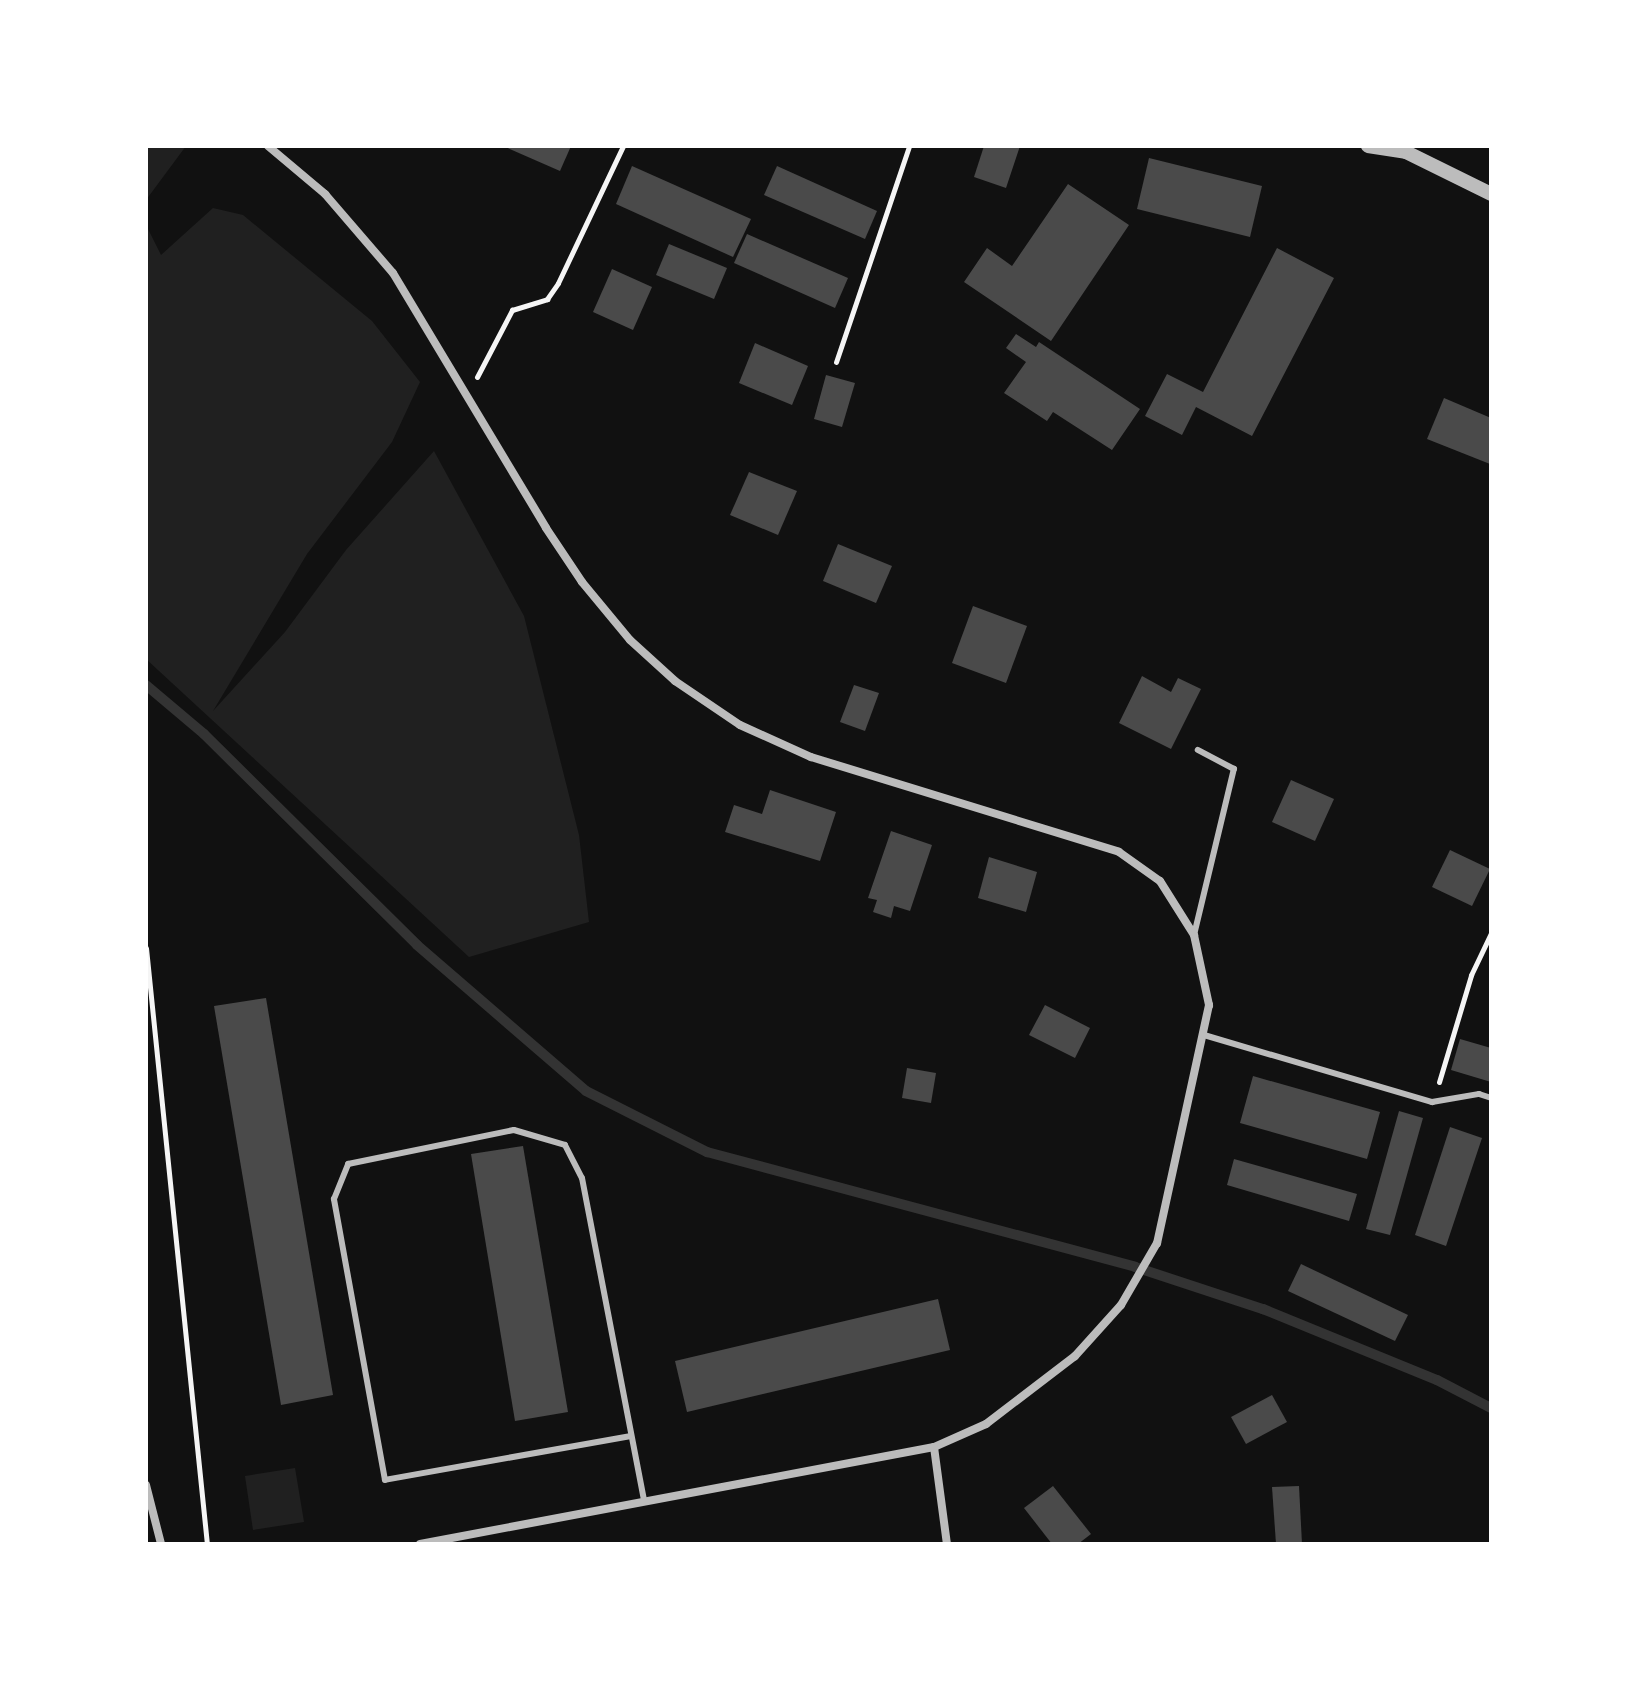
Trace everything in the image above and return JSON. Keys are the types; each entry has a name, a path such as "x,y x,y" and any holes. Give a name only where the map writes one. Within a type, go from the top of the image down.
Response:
{"street":[{"path":"268,146 325,194 393,273 582,582 630,640 675,681 740,725 811,757 1119,852 1160,881 1194,935 1209,1005 1157,1243 1121,1305 1075,1356 986,1424 934,1447 420,1544"},
{"path":"1368,146 1406,152 1491,194"},
{"path":"934,1447 947,1544"},
{"path":"146,1485 161,1544"}],"lane":[{"path":"1194,935 1234,769 1198,750"},
{"path":"1204,1035 1432,1102 1479,1094 1491,1098"},
{"path":"631,1436 385,1480 334,1199 348,1164 514,1130 565,1145 582,1178 644,1501"}],"path":[{"path":"469,396 512,310 547,299 558,283 623,146"},
{"path":"836,362 909,146"},
{"path":"1432,1102 1471,975 1491,933"},
{"path":"146,948 207,1544"}],"shaded area":[{"path":"146,146 186,146 146,200"},
{"path":"213,208 243,215 372,321 420,382 392,442 307,554 213,711 285,632 346,550 434,451 524,616 579,835 589,922 469,957 146,659 146,225 161,255"},
{"path":"295,1468 304,1522 253,1530 245,1476"}],"building":[{"path":"503,146 571,146 560,171"},
{"path":"984,146 1020,146 1006,188 974,177"},
{"path":"1149,158 1262,186 1250,237 1137,209"},
{"path":"632,166 751,219 733,257 616,204"},
{"path":"777,166 877,211 865,239 764,195"},
{"path":"1068,184 1129,225 1051,341 964,282 987,248 1012,266"},
{"path":"747,234 848,278 835,308 734,263"},
{"path":"669,244 727,268 714,299 656,275"},
{"path":"1277,248 1334,278 1252,436 1196,407 1182,435 1145,416 1167,374 1203,392"},
{"path":"612,269 652,287 633,330 593,312"},
{"path":"1016,334 1036,347 1039,342 1140,409 1112,450 1053,412 1047,421 1004,393 1026,362 1006,348"},
{"path":"755,343 808,366 792,405 739,383"},
{"path":"826,375 855,383 842,427 814,419"},
{"path":"1444,398 1491,418 1490,464 1427,439"},
{"path":"749,472 797,491 778,535 730,515"},
{"path":"838,544 892,566 876,603 823,581"},
{"path":"973,606 1027,626 1006,683 952,663"},
{"path":"1142,676 1171,692 1178,678 1201,689 1171,749 1119,723"},
{"path":"854,685 879,693 865,731 840,722"},
{"path":"1291,780 1334,799 1315,841 1272,822"},
{"path":"770,790 836,812 820,861 725,832 734,805 762,814"},
{"path":"891,831 932,845 910,911 894,906 891,918 873,912 877,900 868,898"},
{"path":"1450,850 1490,869 1472,906 1432,887"},
{"path":"989,857 1037,872 1026,912 978,898"},
{"path":"266,998 333,1395 281,1405 214,1006"},
{"path":"1045,1005 1090,1028 1075,1058 1029,1035"},
{"path":"1460,1039 1491,1048 1491,1082 1451,1070"},
{"path":"907,1068 936,1073 931,1103 902,1098"},
{"path":"1253,1076 1380,1112 1367,1159 1240,1123"},
{"path":"1399,1111 1423,1118 1390,1235 1366,1229"},
{"path":"1450,1127 1482,1138 1446,1246 1415,1235"},
{"path":"523,1146 568,1412 515,1421 471,1154"},
{"path":"1234,1159 1357,1194 1349,1221 1227,1185"},
{"path":"1301,1264 1408,1315 1395,1341 1288,1291"},
{"path":"938,1299 950,1350 687,1412 675,1361"},
{"path":"1272,1395 1287,1422 1246,1444 1231,1417"},
{"path":"1053,1486 1091,1534 1078,1544 1052,1544 1024,1508"},
{"path":"1299,1486 1302,1544 1276,1544 1272,1487"}],"waterway":[{"path":"146,685 204,734 417,945 586,1091 707,1152 1135,1267 1263,1309 1437,1380 1491,1408"}]}
